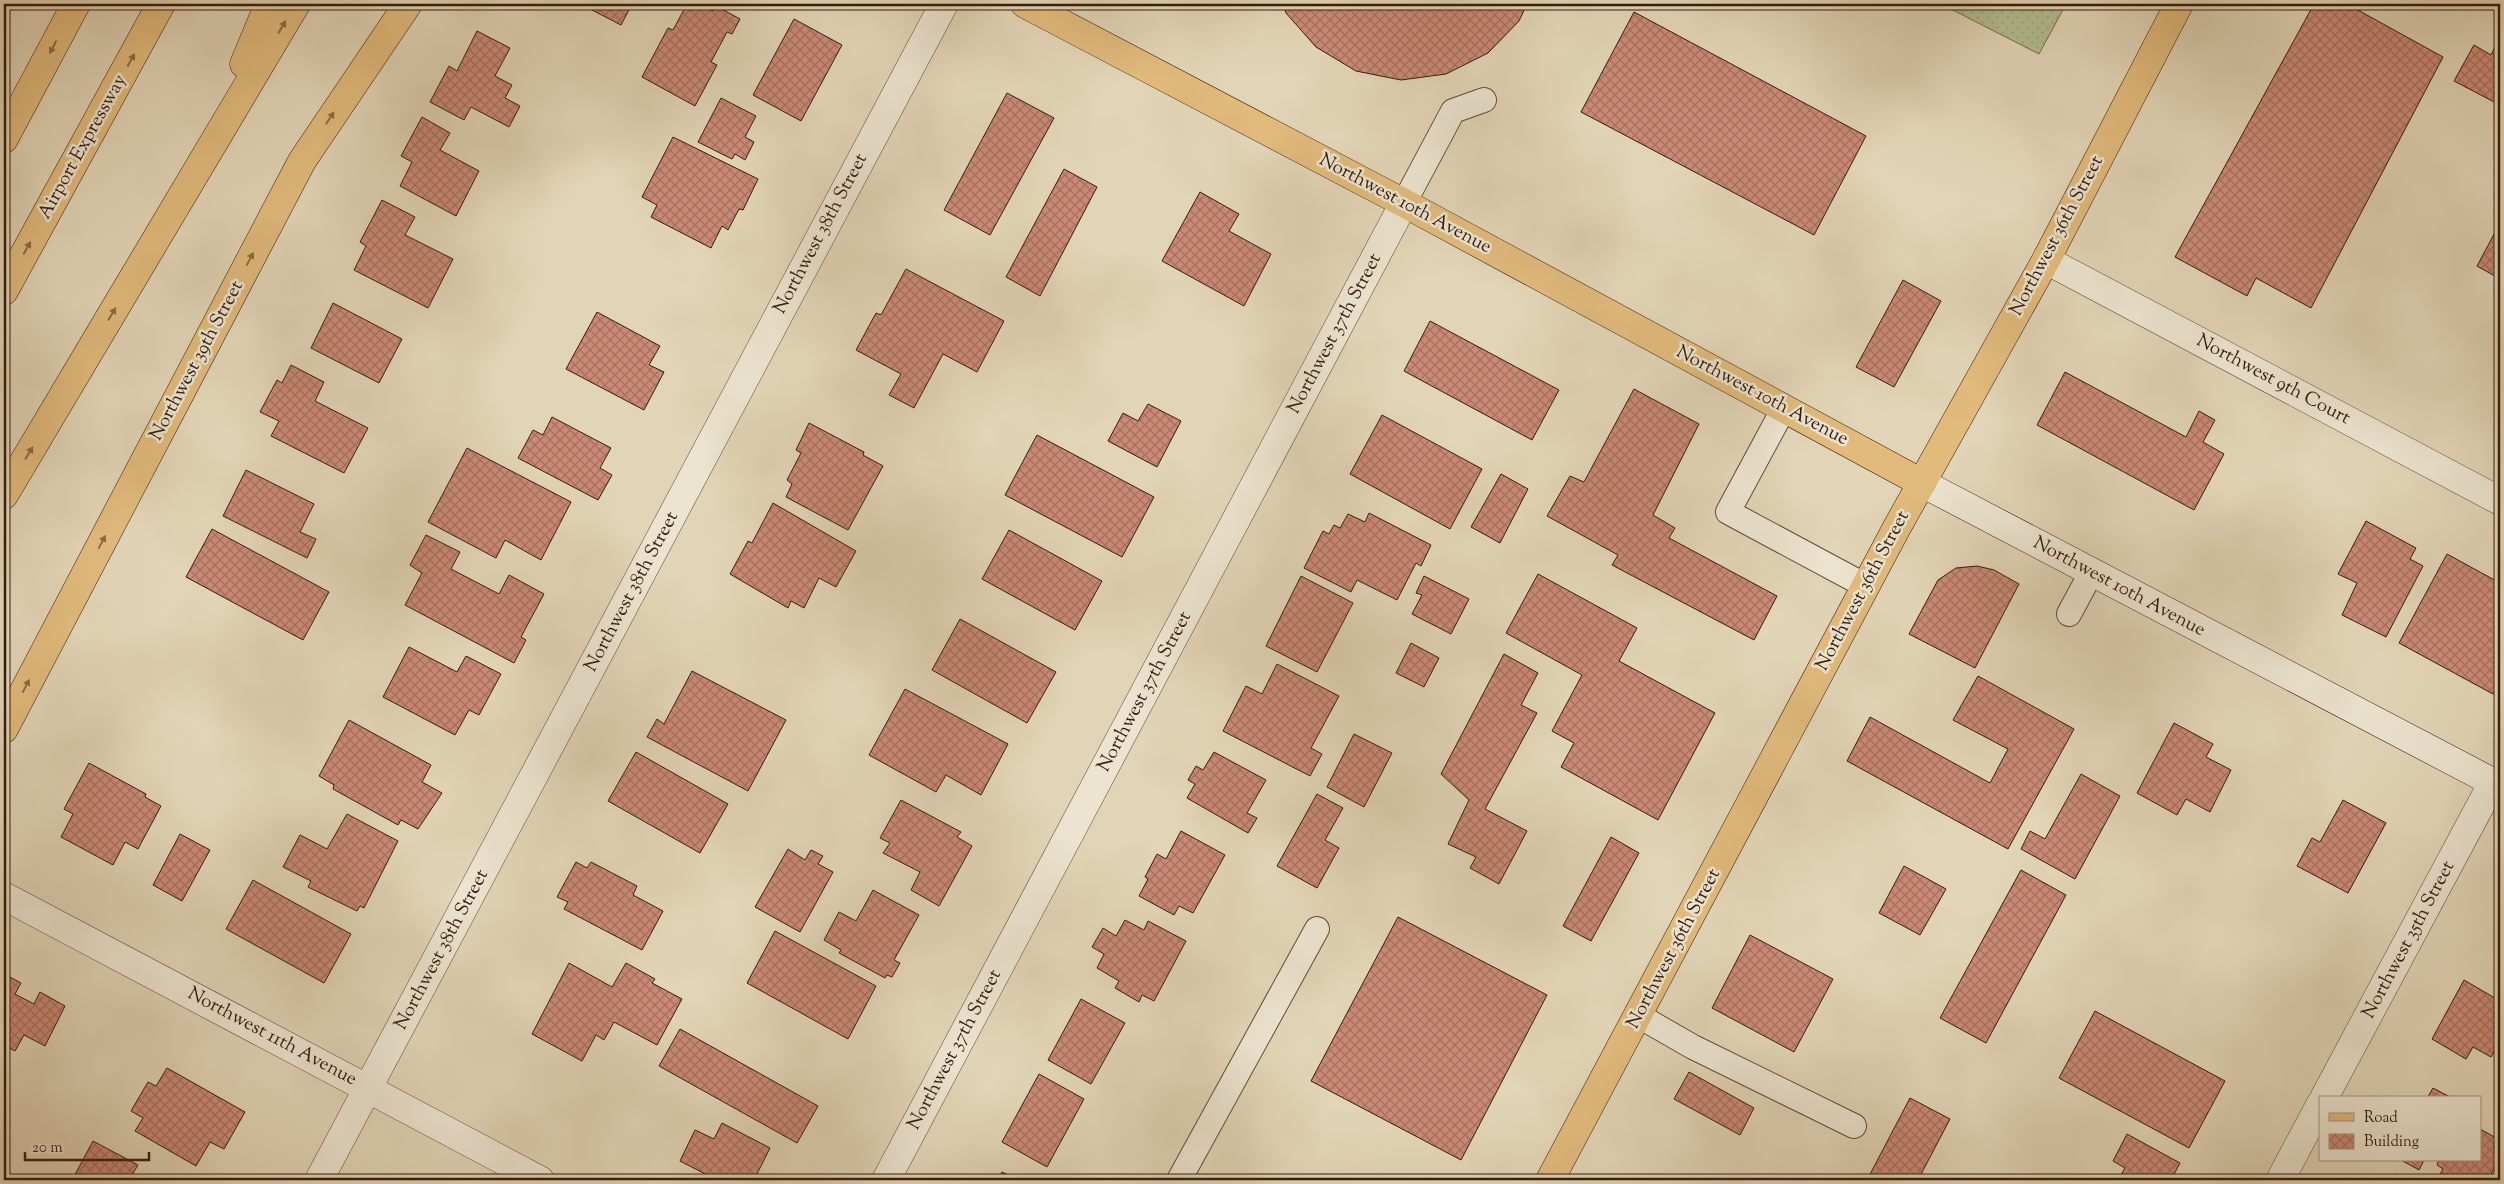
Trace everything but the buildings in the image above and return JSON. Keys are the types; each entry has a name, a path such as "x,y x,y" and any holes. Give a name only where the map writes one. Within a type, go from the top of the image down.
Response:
{"main road":[{"path":"4,139 76,4"},
{"name":"Airport Expressway","path":"4,291 161,4"},
{"path":"204,160 269,4"},
{"path":"4,495 296,4"},
{"name":"Northwest 39th Street","path":"4,729 302,160 408,4"},
{"name":"Northwest 10th Avenue","path":"1025,4 1404,203 1922,483"},
{"name":"Northwest 36th Street","path":"1550,1180 1639,1016 1866,586 2046,260 2179,4"}],"street":[{"name":"Northwest 38th Street","path":"319,1180 944,4"},
{"name":"Northwest 37th Street","path":"886,1180 1404,203"},
{"name":"Northwest 9th Court","path":"2046,260 2500,501"},
{"name":"Northwest 10th Avenue","path":"1922,483 2497,784"},
{"name":"Northwest 35th Street","path":"2325,1096 2497,784"},
{"name":"Northwest 11th Avenue","path":"4,896 540,1180"},
{"path":"2280,1180 2319,1107"}],"lane":[{"path":"1404,203 1453,111 1484,100"},
{"path":"1784,408 1728,512 1866,586"},
{"path":"2069,614 2091,573"},
{"path":"1179,1180 1317,929"},
{"path":"1639,1016 1693,1047 1854,1126"}],"green space":[{"path":"1941,4 2066,4 2039,54"}]}
